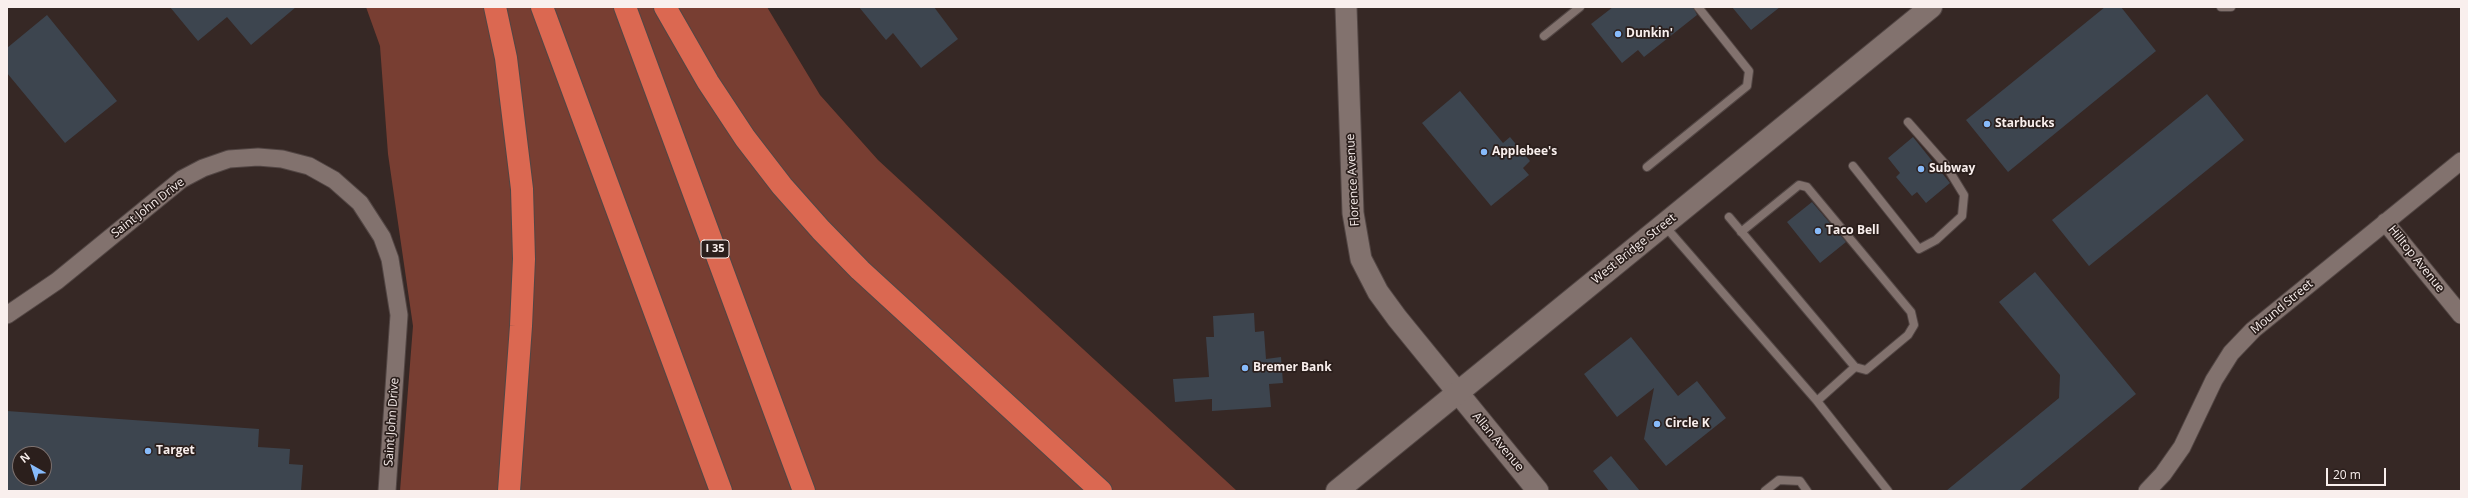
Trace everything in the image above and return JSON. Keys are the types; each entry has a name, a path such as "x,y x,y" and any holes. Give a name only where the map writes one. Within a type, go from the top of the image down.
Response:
{"highway":[{"path":"495,7 508,65 522,189 522,296 509,491"},
{"path":"542,7 721,491"},
{"name":"I 35","path":"625,7 804,491"},
{"path":"665,7 708,82 745,138 782,186 821,230 860,270 1101,491"}],"main road":[{"name":"West Bridge Street","path":"1337,491 1931,7"}],"street":[{"name":"Florence Avenue","path":"1346,7 1353,213 1361,259 1384,300 1458,393"},
{"name":"Saint John Drive","path":"7,315 57,281 182,180 203,168 230,159 258,156 282,159 309,166 334,180 360,203 382,237 390,259 400,315 387,491"},
{"name":"Mound Street","path":"2147,491 2164,474 2182,447 2214,380 2231,353 2253,330 2461,161"},
{"name":"Hilltop Avenue","path":"2385,222 2461,315"},
{"name":"Allan Avenue","path":"1458,393 1538,491"}],"lane":[{"path":"1544,36 1580,7"},
{"path":"1647,167 1746,86 1749,71 1698,7"},
{"path":"2221,7 2231,7"},
{"path":"1853,166 1919,249 1936,240 1962,216 1964,195 1946,164 1908,122"},
{"path":"1729,217 1741,232 1855,367 1866,370 1908,336 1914,325 1911,312 1807,187 1799,185 1741,232"},
{"path":"1664,224 1818,401 1888,491"},
{"path":"1818,401 1855,367"},
{"path":"1765,491 1779,480 1800,481 1807,491"}],"shaded area":[{"path":"366,7 767,7 820,95 878,160 1237,491 400,491 413,326 388,154 380,46"}],"building":[{"path":"170,7 296,7 251,45 227,17 198,41"},
{"path":"859,7 934,7 958,39 921,68 893,33 886,40"},
{"path":"1613,7 1693,7 1697,15 1644,57 1638,50 1622,63 1591,24"},
{"path":"1732,7 1780,7 1751,30"},
{"path":"2105,7 2121,7 2156,51 2008,172 1966,120"},
{"path":"47,15 117,101 65,143 7,73 7,48"},
{"name":"Applebee's","path":"1460,91 1503,143 1510,137 1530,161 1523,168 1529,175 1491,206 1422,123"},
{"path":"2207,94 2244,140 2089,266 2052,220"},
{"path":"1913,137 1950,183 1926,203 1917,192 1912,196 1896,177 1900,173 1888,158"},
{"name":"Taco Bell","path":"1812,202 1846,242 1820,263 1787,222"},
{"path":"2035,272 2136,394 2019,491 1946,491 2059,398 2060,375 1999,302"},
{"name":"Bremer Bank","path":"1254,313 1255,332 1264,331 1266,359 1281,357 1283,383 1269,384 1271,407 1212,411 1212,399 1175,402 1173,379 1209,377 1206,337 1214,337 1213,316"},
{"path":"1631,337 1678,396 1697,381 1726,418 1666,466 1644,439 1654,388 1617,417 1584,374"},
{"name":"Target","path":"7,411 259,429 258,447 290,449 289,464 303,465 301,491 7,491"},
{"path":"1611,456 1640,491 1609,491 1593,471"}],"place":[{"name":"Dunkin'","path":"1618,34"},
{"name":"Starbucks","path":"1987,124"},
{"name":"Applebee's","path":"1484,152"},
{"name":"Subway","path":"1921,169"},
{"name":"Taco Bell","path":"1818,231"},
{"name":"Bremer Bank","path":"1245,368"},
{"name":"Circle K","path":"1657,424"},
{"name":"Target","path":"148,451"}]}
